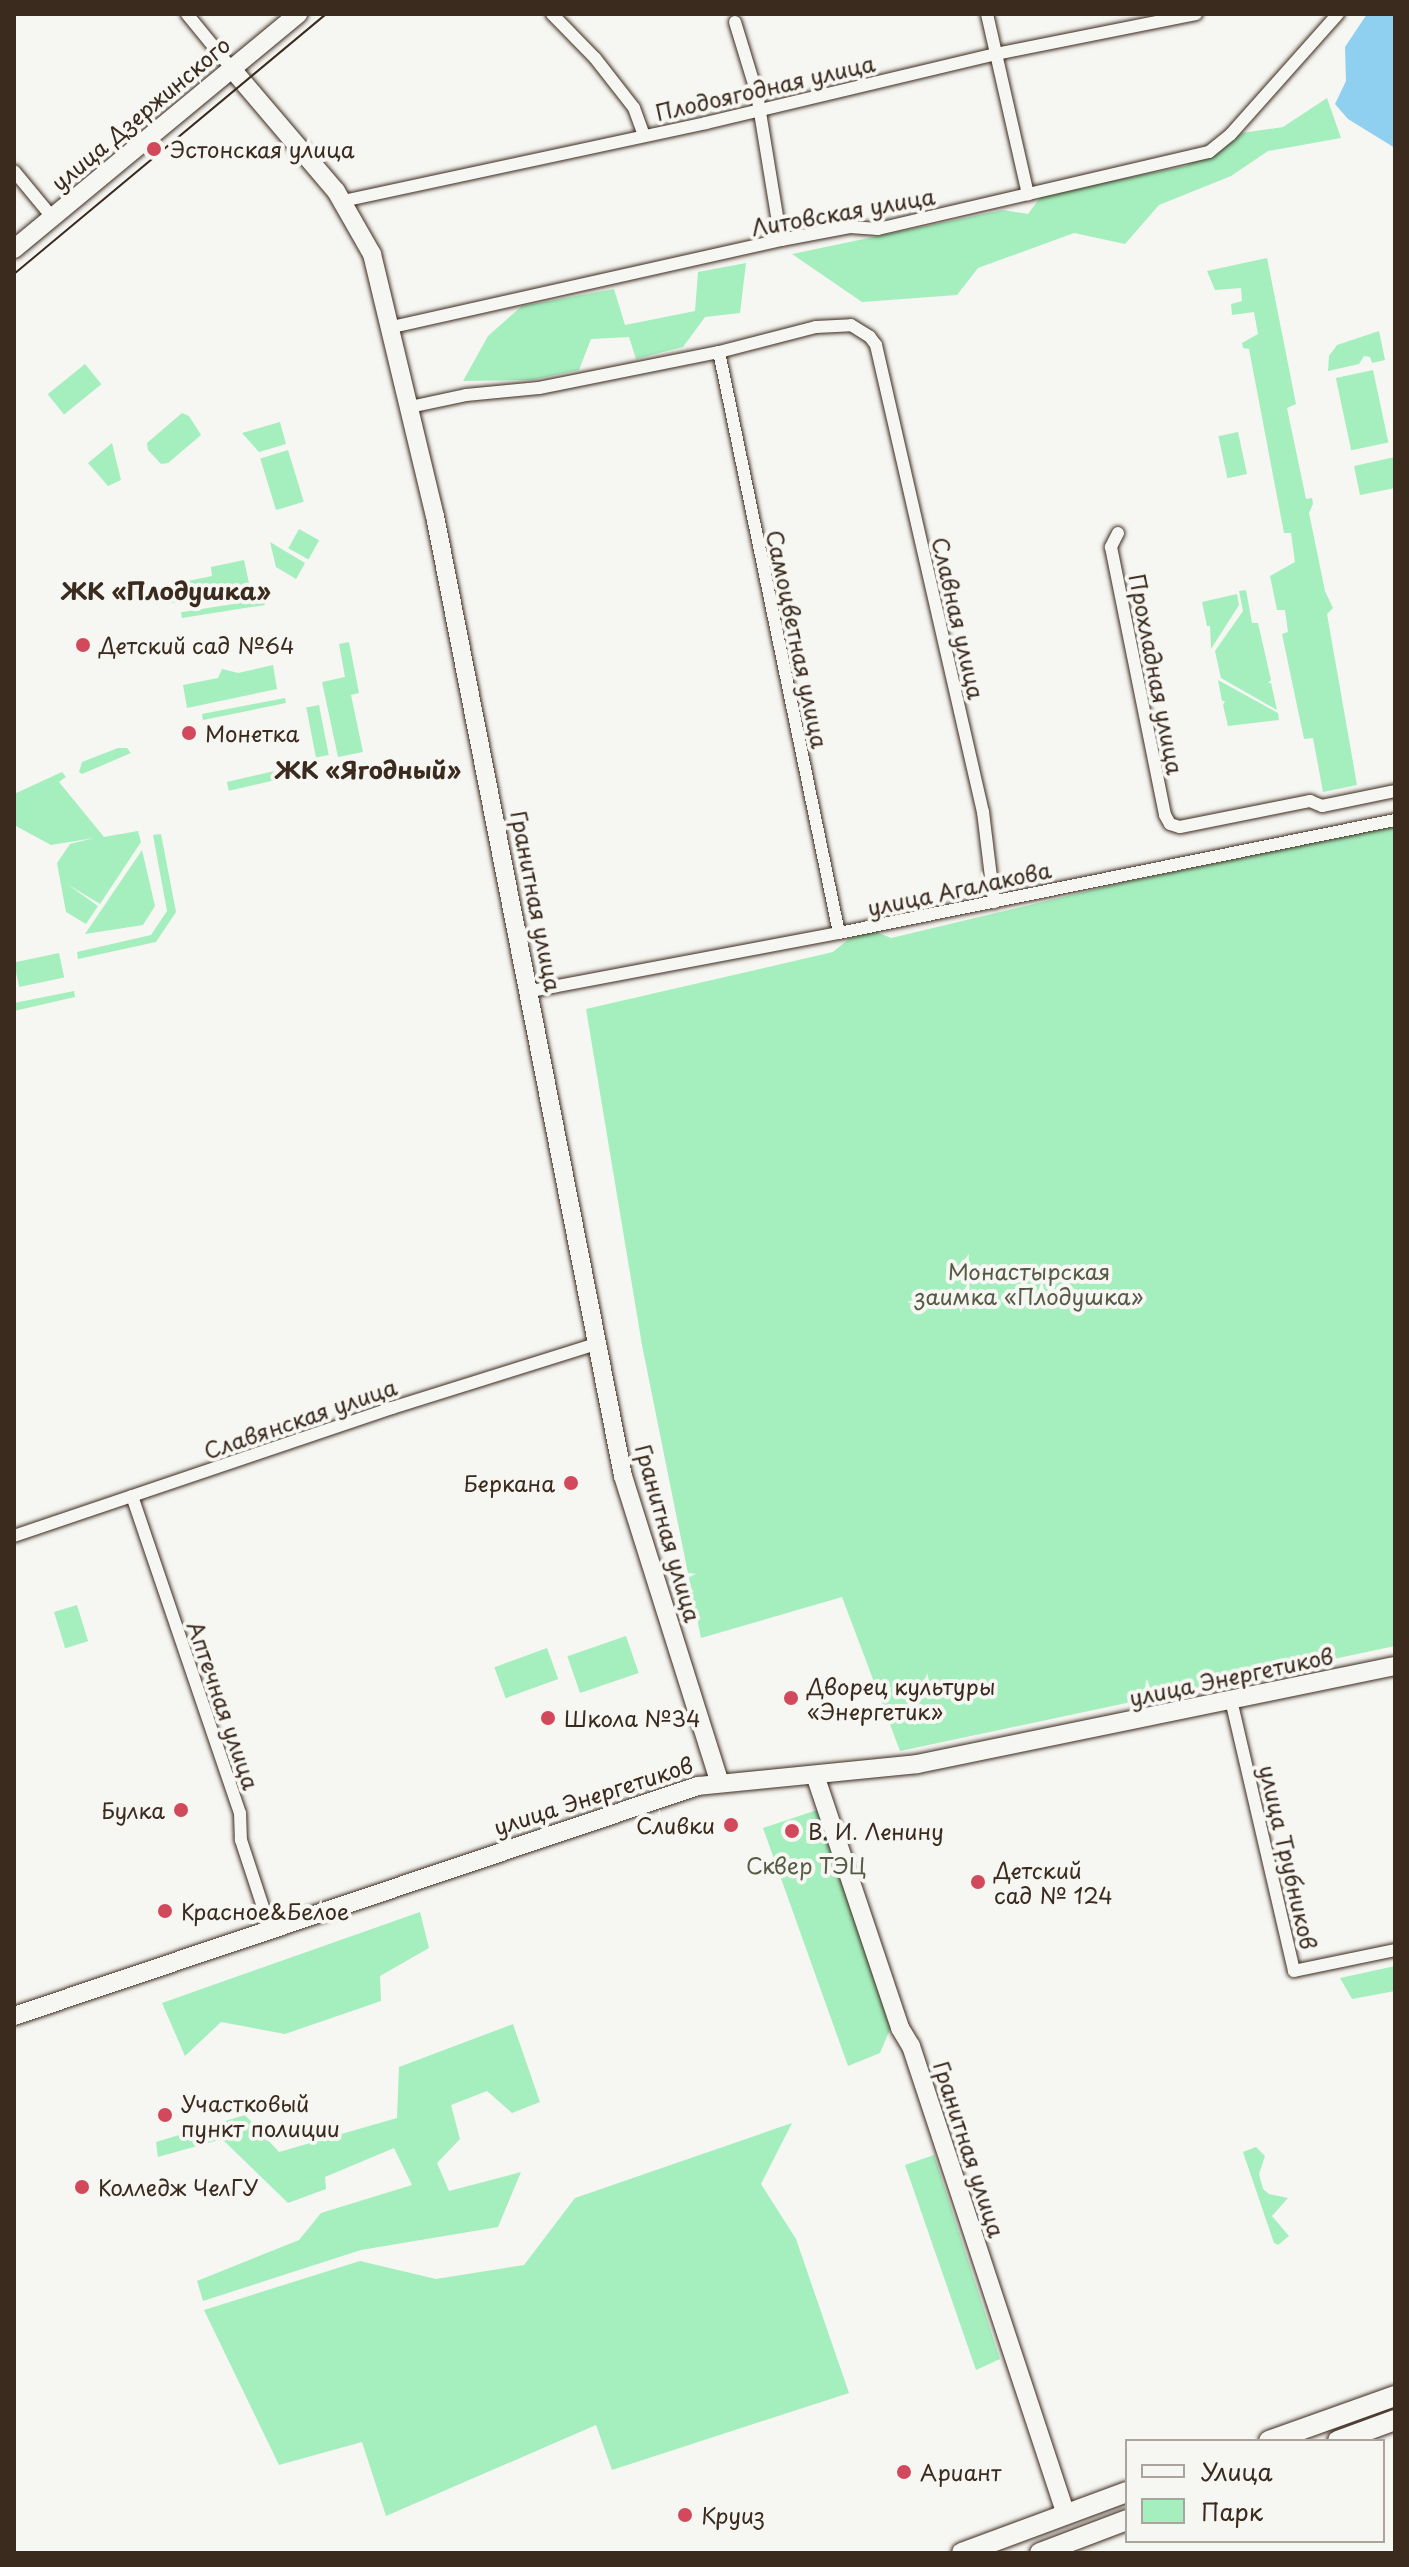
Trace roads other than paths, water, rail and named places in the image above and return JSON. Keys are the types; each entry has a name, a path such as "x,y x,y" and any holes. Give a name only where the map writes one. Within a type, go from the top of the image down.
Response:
{"main road":[{"path":"1275,2439 1395,2396"},
{"path":"1343,2439 1395,2420"},
{"path":"962,2553 1125,2493"},
{"name":"Гранитная улица","path":"1066,2514 1075,2540"},
{"path":"1040,2553 1125,2521"}],"street":[{"path":"187,14 232,69"},
{"name":"улица Дзержинского","path":"14,249 298,14"},
{"path":"552,14 595,58 634,108 644,135"},
{"path":"987,14 1028,194"},
{"name":"Плодоягодная улица","path":"343,201 996,54 1166,17 1196,14"},
{"name":"Литовская улица","path":"392,327 781,240 850,227 878,229 1209,152 1220,146 1338,14"},
{"path":"735,22 760,109 781,240"},
{"name":"Гранитная улица","path":"232,69 343,201 372,254 410,407 531,991 623,1476 719,1781"},
{"path":"14,171 52,217"},
{"name":"Славная улица","path":"719,352 841,324 862,331 876,345 983,812 994,902"},
{"path":"410,407 466,395 539,388 719,352"},
{"name":"Самоцветная улица","path":"719,352 839,933"},
{"name":"Прохладная улица","path":"1118,533 1111,547 1165,815 1170,824 1180,827 1310,801 1322,806 1395,791"},
{"name":"улица Агалакова","path":"531,991 839,933 1395,820"},
{"name":"Славянская улица","path":"14,1536 392,1408 599,1343"},
{"name":"Аптечная улица","path":"132,1496 240,1813 241,1840 270,1928"},
{"name":"улица Энергетиков","path":"14,2016 482,1856 719,1781 917,1764 1395,1666"},
{"name":"улица Трубников","path":"1231,1700 1294,1971 1395,1950"},
{"name":"Гранитная улица","path":"815,1775 900,2028 911,2046 1066,2514"}],"water":[{"path":"1367,14 1395,14 1395,148 1348,119 1335,104 1346,81 1345,47"}],"tram line":[{"path":"14,274 326,14"}],"place":[{"name":"Эстонская улица","path":"154,149"},
{"name":"Детский сад №64","path":"83,645"},
{"name":"Монетка","path":"189,733"},
{"name":"Беркана","path":"571,1483"},
{"name":"Дворец культуры «Энергетик»","path":"791,1698"},
{"name":"Школа №34","path":"548,1718"},
{"name":"Булка","path":"181,1810"},
{"name":"Сливки","path":"731,1825"},
{"name":"В. И. Ленину","path":"792,1831"},
{"name":"Детский сад № 124","path":"978,1882"},
{"name":"Красное&Белое","path":"165,1911"},
{"name":"Участковый пункт полиции","path":"165,2115"},
{"name":"Колледж ЧелГУ","path":"82,2187"},
{"name":"Ариант","path":"904,2472"},
{"name":"Круиз","path":"685,2515"}],"district":[{"name":"ЖК «Плодушка»","path":"166,591"},
{"name":"ЖК «Ягодный»","path":"368,770"}],"park label":[{"name":"Монастырская заимка «Плодушка»","path":"1029,1282"},
{"name":"Сквер ТЭЦ","path":"806,1865"}]}
